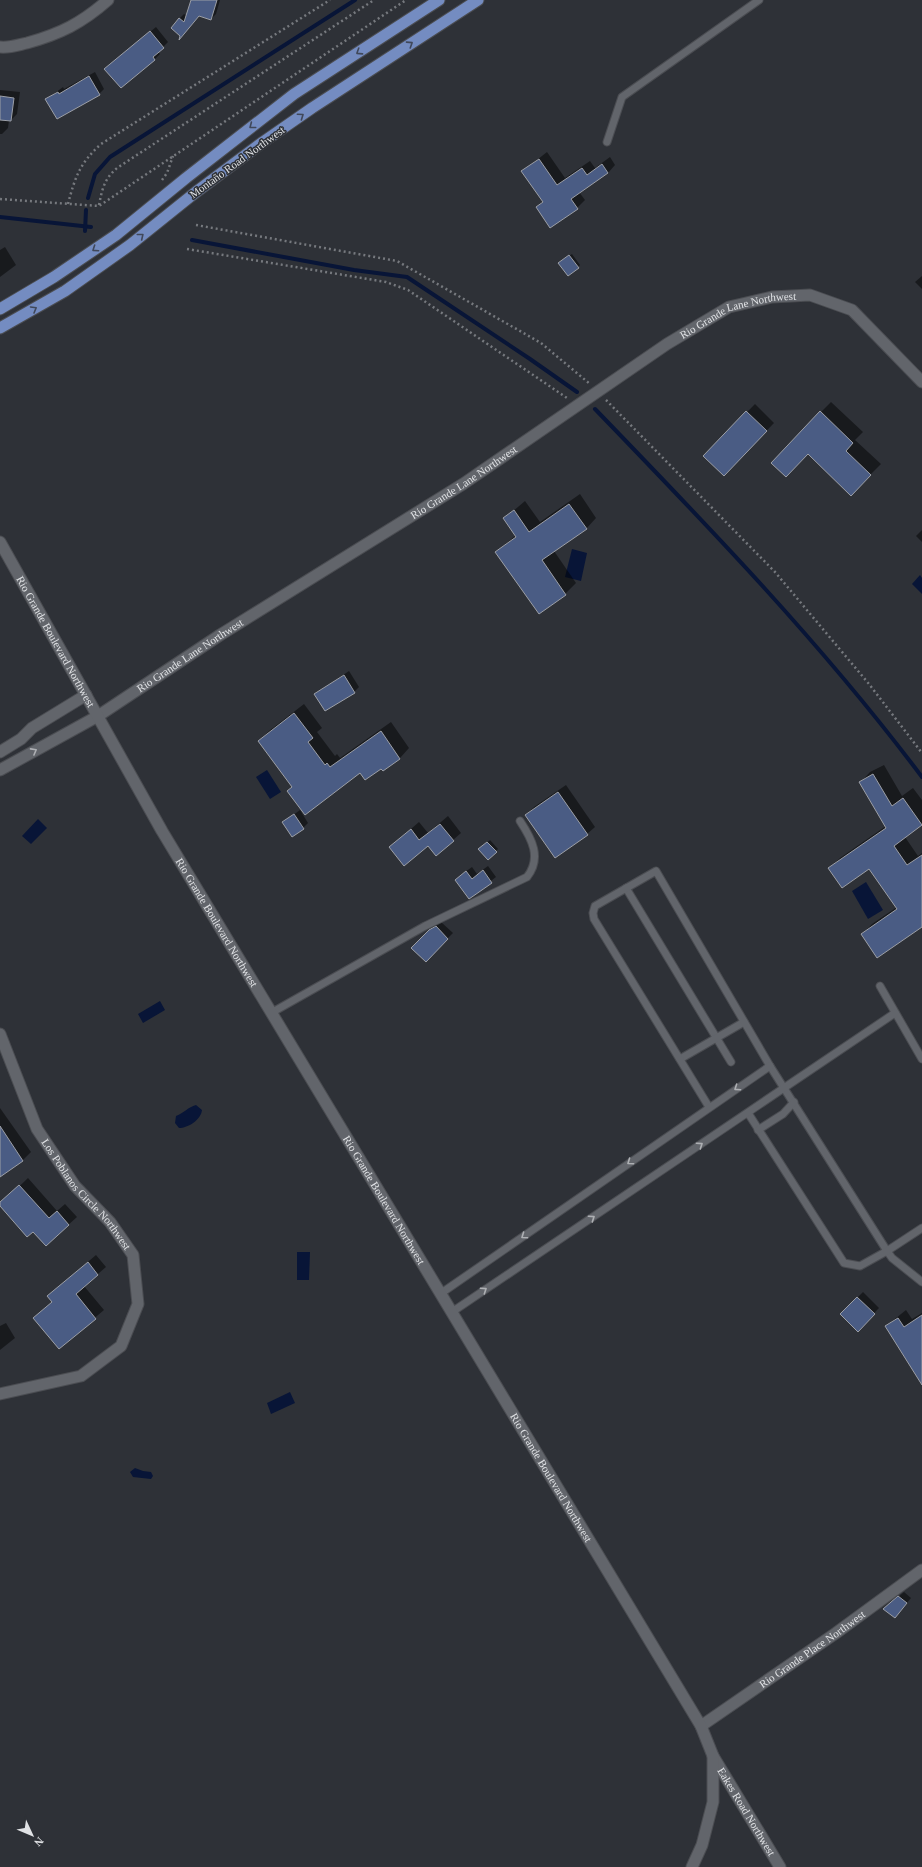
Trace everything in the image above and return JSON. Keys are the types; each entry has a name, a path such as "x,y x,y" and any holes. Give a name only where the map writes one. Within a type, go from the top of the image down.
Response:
{"main road":[{"name":"Montaño Road Northwest","path":"0,309 54,277 116,236 294,94 439,0"},
{"name":"Montaño Road Northwest","path":"0,328 65,291 130,245 196,192 263,142 312,108 478,0"}],"street":[{"path":"0,47 8,48 54,35 91,15 108,0"},
{"name":"Rio Grande Lane Northwest","path":"0,770 98,716 226,631 463,484 667,344 729,307 772,298 810,295 852,310 922,382"},
{"name":"Rio Grande Boulevard Northwest","path":"0,542 162,831 701,1726 712,1756 713,1802 702,1845 692,1867"},
{"path":"0,752 21,739 32,728 86,695"},
{"name":"Los Poblanos Circle Northwest","path":"0,1034 37,1129 75,1186 110,1222 133,1255 138,1304 121,1346 81,1376 0,1394"},
{"name":"Rio Grande Place Northwest","path":"701,1726 836,1633 922,1570"},
{"name":"Eakes Road Northwest","path":"712,1756 780,1867"}],"lane":[{"path":"607,142 622,97 760,0"},
{"path":"271,1013 426,926 527,876 534,868 535,856 527,832 520,821"},
{"path":"709,1107 594,919 593,913 595,906 656,871 770,1066 887,1251 892,1258 922,1282"},
{"path":"626,888 731,1062"},
{"path":"880,986 922,1059"},
{"path":"452,1312 895,1013"},
{"path":"680,1060 744,1022"},
{"path":"440,1294 770,1066"},
{"path":"758,1130 783,1114 794,1102"},
{"path":"748,1113 844,1263 860,1266 887,1251 922,1228"}],"path":[{"path":"68,204 75,179 89,156 101,144 330,0"},
{"path":"99,206 102,187 110,174 117,168 374,0"},
{"path":"0,199 99,206 406,0"},
{"path":"196,225 398,261 541,343 598,391 775,572 869,684 922,754"},
{"path":"187,249 386,282 408,290 577,405"}],"water":[{"path":"572,549 587,553 581,581 565,577"},
{"path":"920,575 922,578 922,594 912,584"},
{"path":"267,770 281,792 270,799 256,777"},
{"path":"38,819 47,828 31,844 22,836"},
{"path":"866,882 883,910 868,919 852,891"},
{"path":"160,1001 165,1010 143,1023 138,1014"},
{"path":"196,1105 202,1110 197,1120 190,1125 179,1128 175,1123 176,1116"},
{"path":"297,1252 310,1252 309,1280 297,1280"},
{"path":"290,1392 295,1403 271,1414 267,1403"},
{"path":"135,1468 151,1472 153,1476 151,1479 133,1477 130,1472"}],"building":[{"path":"191,0 217,0 211,20 199,16 179,40 180,36 171,28 179,18 184,22"},
{"path":"150,31 164,48 153,57 155,60 121,88 104,69"},
{"path":"89,76 100,95 57,119 45,99 58,92 59,94"},
{"path":"0,96 14,98 11,121 0,120"},
{"path":"539,159 557,185 582,168 587,175 602,164 608,173 571,199 578,209 550,228 536,207 543,202 521,171"},
{"path":"569,255 579,268 568,276 558,263"},
{"path":"746,411 767,431 724,476 703,456"},
{"path":"820,411 853,443 846,451 871,475 851,496 808,454 786,477 771,463"},
{"path":"569,504 587,529 542,560 566,595 539,614 495,552 516,537 503,518 514,510 529,532"},
{"path":"344,675 355,693 325,711 314,694"},
{"path":"294,713 313,738 308,742 325,765 327,763 330,767 381,731 400,759 383,771 381,769 365,780 360,773 305,815 287,791 292,787 258,741"},
{"path":"873,774 892,806 903,798 922,825 894,846 907,865 922,855 922,927 877,958 861,934 897,909 869,869 842,888 828,868 886,828 859,782"},
{"path":"558,792 588,835 555,858 525,815"},
{"path":"294,814 304,829 292,837 282,822"},
{"path":"440,824 454,841 436,856 428,846 404,866 389,847 411,829 419,840"},
{"path":"487,842 497,852 488,860 478,849"},
{"path":"483,870 492,883 469,899 455,880 466,871 472,879"},
{"path":"436,926 448,939 426,962 411,948 429,930"},
{"path":"0,1126 23,1161 0,1177"},
{"path":"19,1185 49,1218 57,1211 69,1225 46,1246 33,1232 27,1237 0,1206 0,1202"},
{"path":"88,1262 98,1275 76,1294 96,1319 59,1349 33,1318 52,1302 47,1296"},
{"path":"857,1297 875,1314 858,1332 840,1314"},
{"path":"922,1315 922,1385 885,1326 898,1318 904,1327"},
{"path":"898,1596 907,1603 895,1618 883,1609"}],"waterway":[{"path":"88,198 95,174 110,157 355,0"},
{"path":"85,231 86,210"},
{"path":"0,217 91,227"},
{"path":"192,240 354,270 407,277 577,392"},
{"path":"595,409 722,542 805,634 845,680 922,777"}]}
